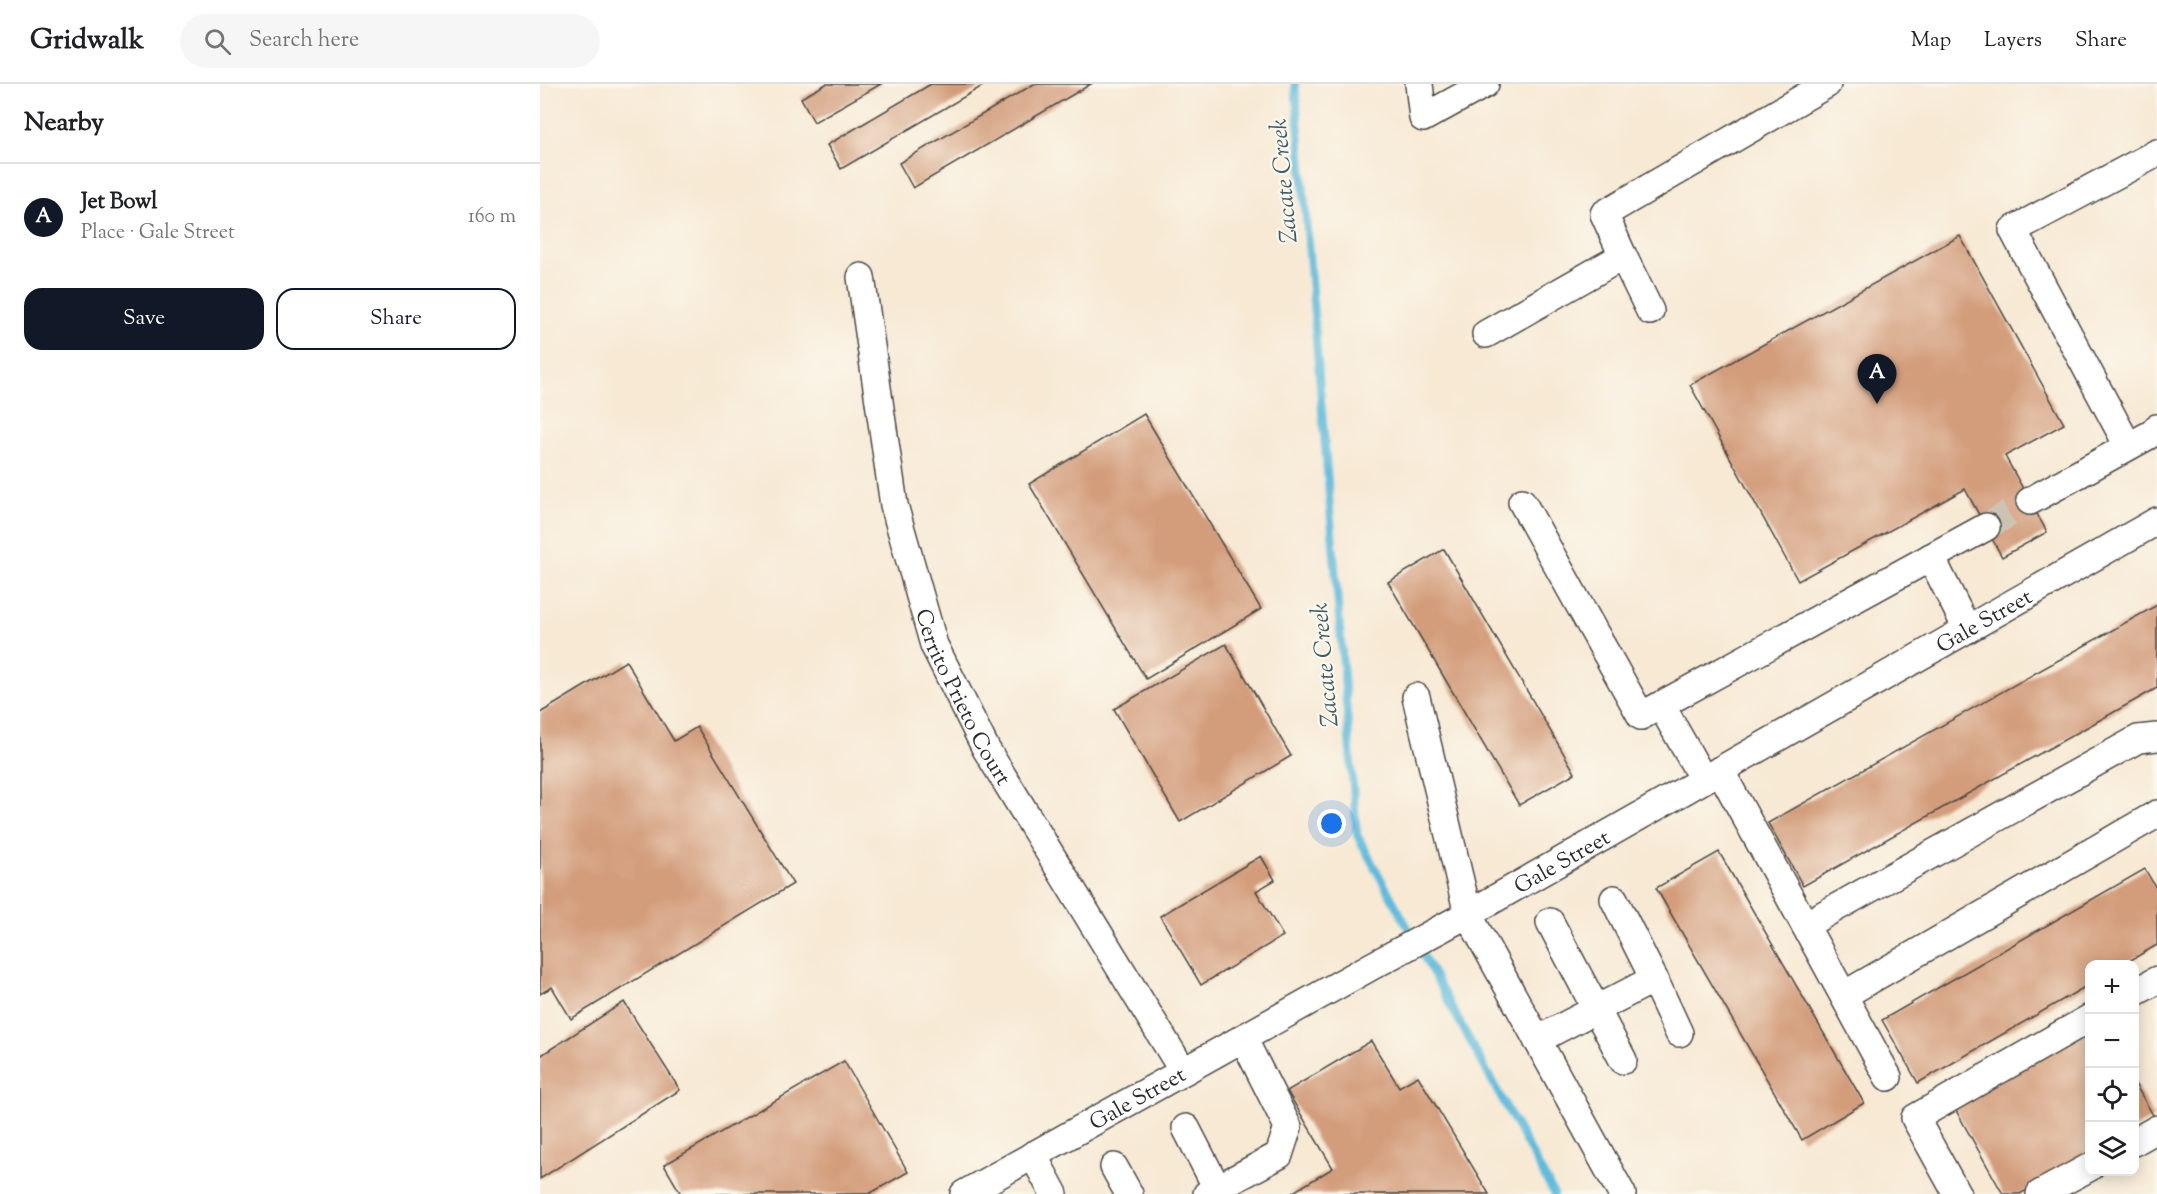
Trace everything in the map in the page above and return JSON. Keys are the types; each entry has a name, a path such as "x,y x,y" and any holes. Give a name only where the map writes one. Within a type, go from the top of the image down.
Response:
{"street":[{"path":"1419,84 1423,118 1485,84"},
{"path":"1650,311 1604,214 1827,84"},
{"path":"2128,446 2013,230 2157,153"},
{"path":"1486,334 1623,256"},
{"name":"Cerrito Prieto Court","path":"861,277 894,505 934,645 986,748 1183,1071"},
{"path":"2030,501 2153,433 2157,428"},
{"path":"1522,502 1641,716 1986,527"},
{"name":"Gale Street","path":"964,1194 1460,918 2157,521"},
{"path":"1930,557 1967,629"},
{"path":"1416,697 1460,918 1537,1040 1622,1194"},
{"path":"1661,705 1711,775 1805,925 1888,1077"},
{"path":"1805,925 2138,739 2157,737"},
{"path":"1844,995 2157,814"},
{"path":"1614,899 1678,1033"},
{"path":"1550,922 1623,1060"},
{"path":"1537,1040 1654,979"},
{"path":"2139,990 2157,980"},
{"path":"1957,1194 1915,1118 2085,1021"},
{"path":"1186,1128 1212,1191 1279,1155 1288,1127 1243,1038"},
{"path":"2139,1139 2157,1129"},
{"path":"1033,1155 1054,1194"},
{"path":"1114,1167 1129,1194"},
{"path":"2040,1194 2085,1170"}],"building":[{"path":"826,84 881,84 814,122 801,98"},
{"path":"931,84 986,84 841,169 827,145"},
{"path":"1034,84 1091,84 913,188 899,163"},
{"path":"1960,236 2064,424 2005,456 2047,532 2002,557 1965,489 1798,581 1690,385"},
{"path":"1144,414 1261,609 1146,679 1029,484"},
{"path":"1444,549 1575,773 1519,805 1388,582"},
{"path":"2157,605 2157,688 1803,886 1768,823"},
{"path":"1226,644 1291,756 1180,822 1114,709"},
{"path":"626,661 674,741 697,727 793,884 571,1019 552,987 540,994 540,713"},
{"path":"1719,852 1864,1103 1802,1140 1656,888"},
{"path":"1261,856 1275,880 1256,891 1283,936 1201,985 1160,916"},
{"path":"2145,869 2157,890 2157,945 2131,960 2085,960 2085,987 1918,1083 1882,1020"},
{"path":"624,1002 680,1090 540,1179 540,1056"},
{"path":"2085,1032 2085,1157 2020,1194 2003,1194 1954,1107"},
{"path":"1371,1041 1399,1087 1418,1076 1489,1194 1290,1194 1333,1168 1287,1091"},
{"path":"844,1061 908,1172 869,1194 681,1194 664,1165"},
{"path":"2139,1091 2154,1117 2139,1125"}],"waterway":[{"name":"Zacate Creek","path":"1295,84 1357,835 1554,1194"}],"tunnel":[{"path":"1986,527 2030,501"}],"place":[{"name":"Jet Bowl","path":"1877,404"}]}
